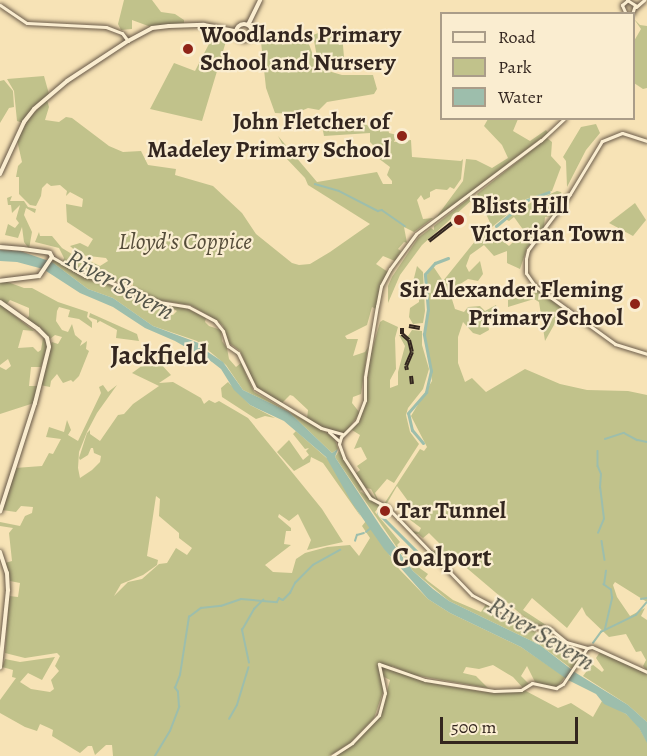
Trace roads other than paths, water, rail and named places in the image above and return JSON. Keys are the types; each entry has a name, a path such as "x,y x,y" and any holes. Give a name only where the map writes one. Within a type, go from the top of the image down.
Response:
{"main road":[{"path":"235,31 238,38 247,39 252,34 248,25 260,0"},
{"path":"235,31 240,24 248,25"},
{"path":"0,174 27,118 75,76 128,41 152,28 169,26 204,25 235,31"},
{"path":"0,247 51,254 52,258 37,277 1,280"},
{"path":"0,302 38,329 46,338 49,347 32,413 0,512"},
{"path":"0,552 8,573 8,590 0,668"}],"street":[{"path":"629,1 636,8"},
{"path":"622,2 643,1"},
{"path":"633,12 643,1"},
{"path":"0,5 27,23 106,27 122,33 128,41"},
{"path":"341,437 357,421 365,400 365,377 381,286 410,242 416,234 541,140 563,120"},
{"path":"647,141 626,133 610,135 602,141 570,194 528,250 525,259 526,273 536,286 615,344 647,354"},
{"path":"52,258 85,276 102,279 159,302 189,308 215,321 223,331 228,346 238,353 255,388 332,434 341,437"},
{"path":"327,431 341,437"},
{"path":"341,437 347,463 370,498 381,504 472,595 537,628 546,627 562,640 587,648 592,647 647,672"},
{"path":"332,756 352,743 379,715 385,693 379,664 425,680 496,691 521,690 530,685 556,688 566,681 587,648"}],"water":[{"path":"0,250 20,251 52,262 88,289 113,298 153,326 204,345 205,350 223,362 243,390 289,412 332,453 338,449 335,457 381,527 413,571 433,589 449,601 540,645 576,673 628,705 647,722 647,743 639,728 626,714 604,704 596,694 568,680 521,647 450,613 428,599 384,549 352,503 326,457 284,421 250,405 234,390 221,369 212,362 175,341 145,328 113,307 80,293 43,269 17,262 0,261"}],"waterway":[{"path":"315,184 339,191 378,211 382,210 405,226"},
{"path":"496,226 527,200 549,192"},
{"path":"423,443 412,430 408,413 426,392 431,371 424,334 428,310 425,274 435,263 448,258"},
{"path":"605,439 624,433 637,440"},
{"path":"638,440 647,442"},
{"path":"598,451 598,466 601,473"},
{"path":"598,533 604,519 600,488 601,475"},
{"path":"380,507 378,513 417,552"},
{"path":"366,532 371,528"},
{"path":"355,541 357,535 364,533"},
{"path":"602,541 605,560"},
{"path":"155,756 170,731 179,707 178,692 175,688 180,675 189,617 201,608 221,606 241,599 277,602 279,598 283,600 295,583 313,565 340,550"},
{"path":"605,629 612,598 611,590 604,585 606,571"},
{"path":"641,599 647,598"},
{"path":"249,663 242,630 254,609 263,600"},
{"name":"River Severn","path":"593,643 601,632 636,615 646,603"},
{"path":"229,719 237,705 248,668"}],"railway":[{"path":"429,241 452,223"},
{"path":"409,326 420,328"},
{"path":"402,328 402,334 409,340 412,352 406,366 407,370"},
{"path":"411,376 412,384"}],"place":[{"name":"Woodlands Primary School and Nursery","path":"188,49"},
{"name":"John Fletcher of Madeley Primary School","path":"402,136"},
{"name":"Blists Hill Victorian Town","path":"459,220"},
{"name":"Sir Alexander Fleming Primary School","path":"635,304"},
{"name":"Tar Tunnel","path":"385,511"}],"district":[{"name":"Jackfield","path":"159,356"},
{"name":"Coalport","path":"442,558"}],"park label":[{"name":"Lloyd's Coppice","path":"185,242"}]}
